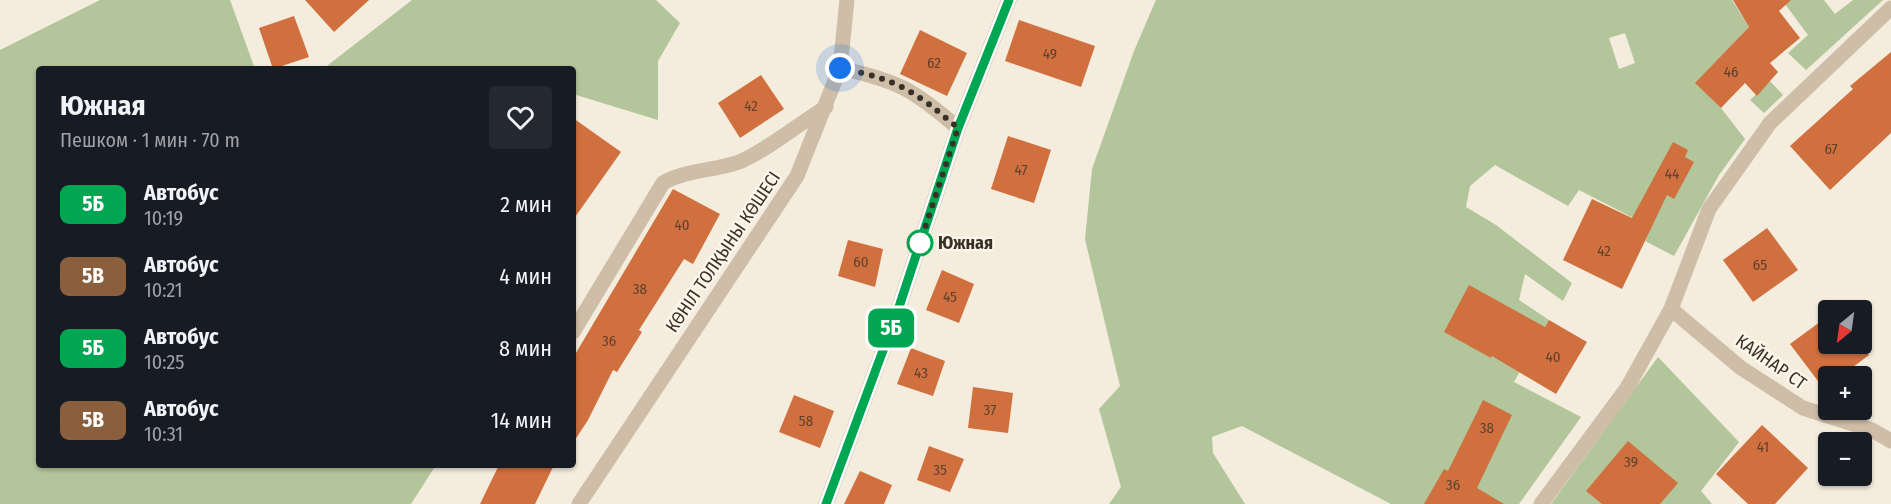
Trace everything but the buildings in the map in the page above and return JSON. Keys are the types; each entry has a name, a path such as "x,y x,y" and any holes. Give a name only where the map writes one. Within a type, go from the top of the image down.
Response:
{"street":[{"name":"КӨНІЛ ТОЛҚЫНЫ КӨШЕСІ","path":"579,504 797,176 840,68 847,0"},
{"path":"826,504 898,310 958,128 1009,0"},
{"path":"1541,504 1627,388 1671,309 1709,209 1770,123 1891,8"},
{"path":"840,68 884,77 906,87 958,128"},
{"path":"576,327 663,183 678,174 694,174 740,161 826,107"},
{"name":"КАЙНАР СТ","path":"1671,309 1741,368 1803,408 1872,430 1891,441"}],"green space":[{"path":"100,0 230,0 254,66 36,66 36,468 434,468 411,504 0,504 0,50"},
{"path":"412,0 656,0 680,23 658,61 658,120 576,95 576,66 327,66"},
{"path":"1156,0 1732,0 1749,27 1696,83 1721,108 1745,139 1719,175 1674,256 1645,241 1651,227 1579,190 1568,206 1495,165 1470,186 1466,207 1496,225 1572,283 1563,301 1525,274 1519,300 1549,320 1514,382 1581,417 1519,504 1391,504 1242,426 1212,437 1213,453 1245,504 1109,504 1121,487 1099,409 1120,386 1085,239 1092,169 1134,51","holes":["1625,33 1635,63 1619,69 1609,38"]},
{"path":"1782,0 1824,0 1835,14 1853,0 1883,0 1806,70 1788,53 1808,35"},
{"path":"1770,81 1783,95 1764,113 1750,100"},
{"path":"1658,357 1739,442 1701,491 1712,504 1551,504"}],"bus line":[{"name":"5Б","path":"826,504 898,310 958,128 1009,0"}],"place":[{"name":"Южная","path":"920,243"}],"route":[{"path":"840,68 884,77 906,87 958,128 920,243"}]}
